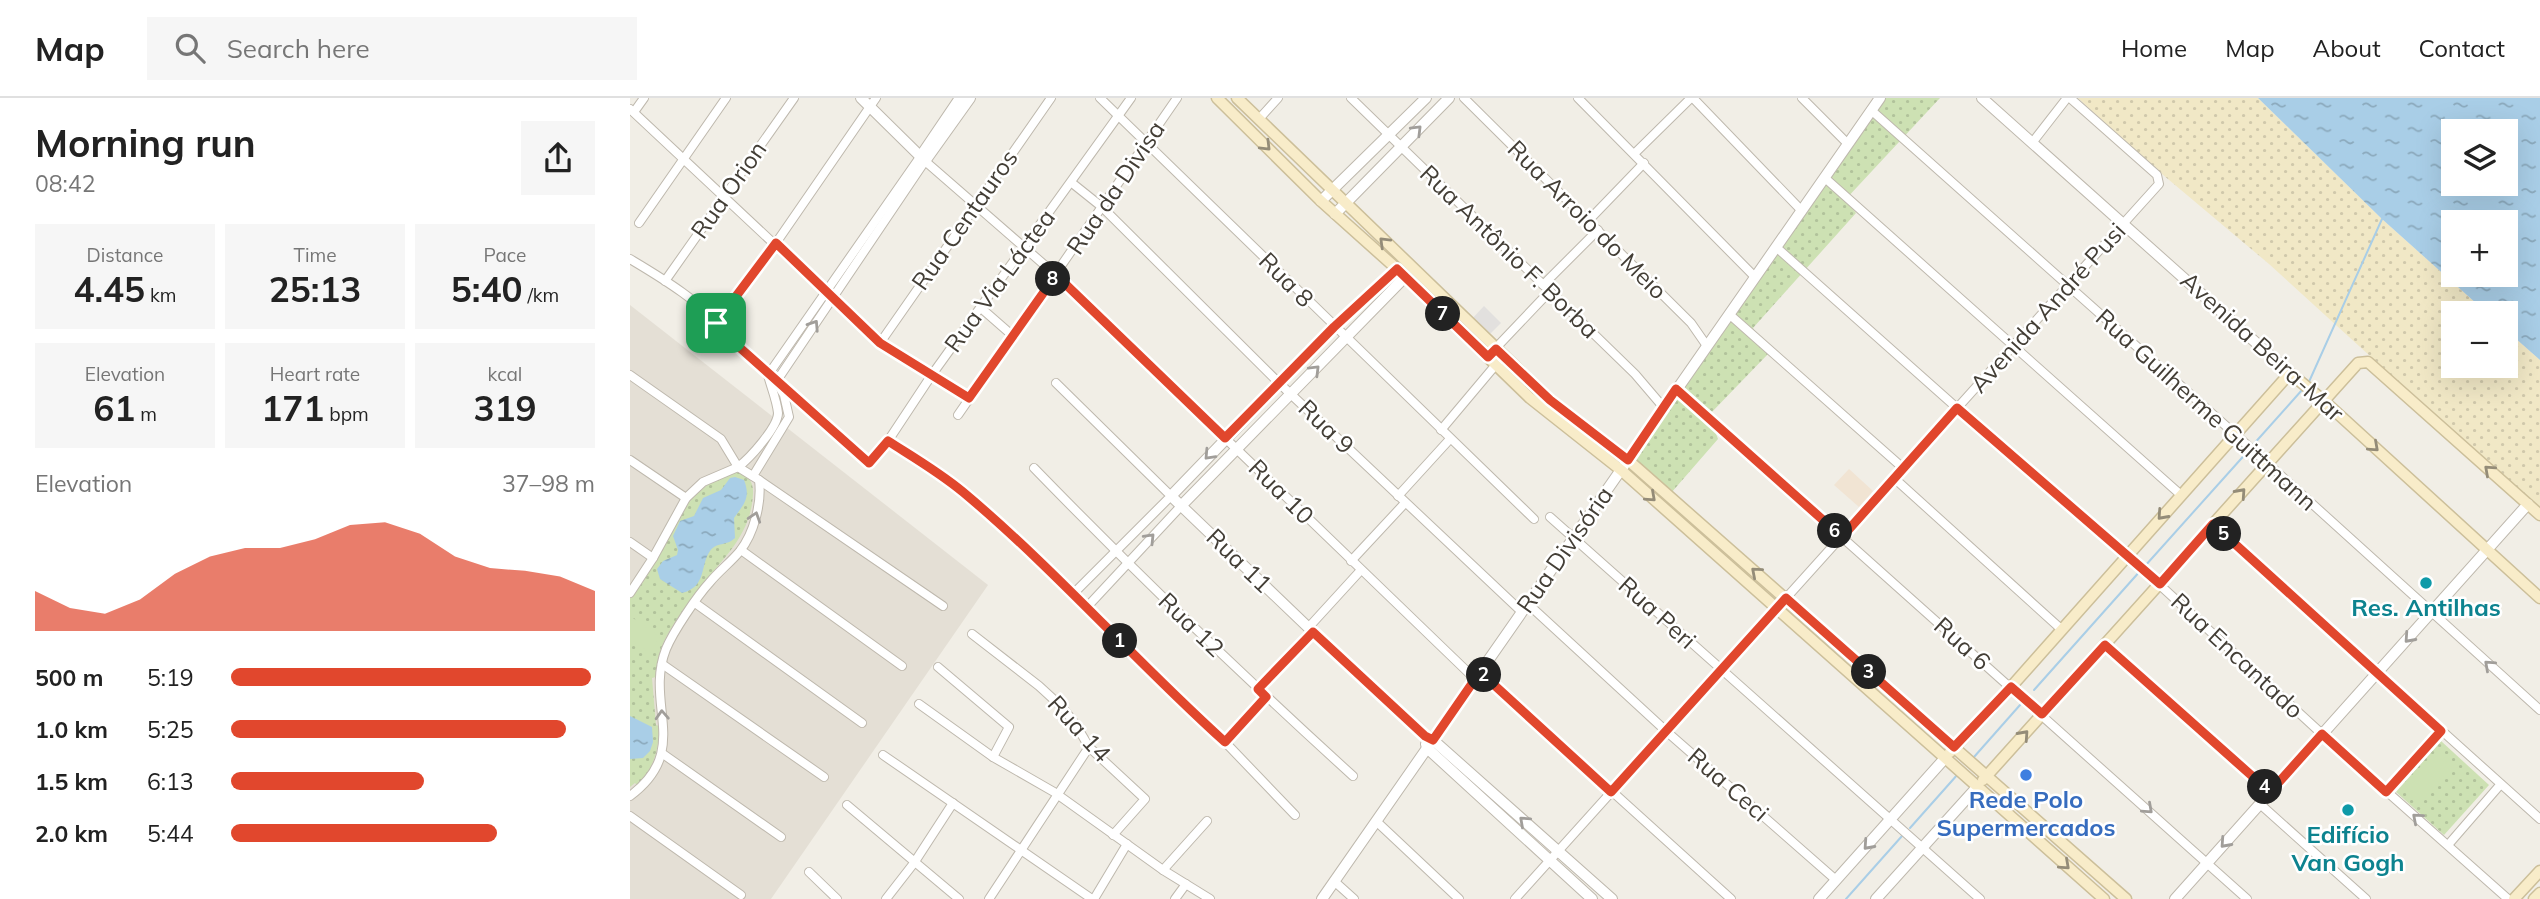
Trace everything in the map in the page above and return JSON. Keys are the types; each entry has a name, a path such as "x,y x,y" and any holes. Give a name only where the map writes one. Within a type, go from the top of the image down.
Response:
{"main road":[{"path":"1217,98 1321,201 1401,273 1625,465 1786,598 2126,899"},
{"path":"1237,98 1496,356"},
{"path":"1974,783 2105,645 2321,399 2363,360 2540,515"},
{"path":"1946,757 2061,629 2131,559 2181,495 2292,375"},
{"name":"Avenida Beira-Mar","path":"2292,375 2540,598"},
{"path":"1625,465 1777,608 2104,899"},
{"path":"2514,899 2540,871"},
{"path":"2534,899 2540,893"}],"street":[{"path":"644,98 632,111 880,343 969,398"},
{"path":"639,223 726,98"},
{"name":"Rua Orion","path":"665,281 794,98"},
{"path":"861,98 873,102 923,159"},
{"path":"923,159 960,98"},
{"path":"768,375 970,98"},
{"name":"Rua Centauros","path":"880,343 1050,98"},
{"name":"Rua 8","path":"1100,98 1534,519"},
{"name":"Rua Via Láctea","path":"776,382 869,463 888,441 931,376 1131,98"},
{"name":"Rua da Divisa","path":"958,415 1177,98"},
{"path":"1259,119 1278,98"},
{"name":"Rua Antônio F. Borba","path":"1351,98 1635,374 1664,408"},
{"path":"1321,201 1426,98"},
{"path":"1335,214 1449,98"},
{"name":"Rua Arroio do Meio","path":"1464,98 1691,323 1707,346"},
{"path":"1578,98 1755,277"},
{"path":"1635,153 1692,98 1802,211"},
{"path":"1802,98 1848,144"},
{"name":"Rua Divisória","path":"1322,899 1428,741 1478,676 1880,98"},
{"name":"Avenida Beira-Mar","path":"1982,98 2292,375"},
{"path":"2032,143 2069,98"},
{"name":"Avenida André Pusi","path":"1515,899 2158,184 2157,175 2069,98"},
{"path":"716,323 776,243 873,102"},
{"name":"Rua Guilherme Guittmann","path":"1871,110 2540,710"},
{"name":"Rua 10","path":"923,159 1056,275 1351,561 1731,899"},
{"path":"1589,220 1644,163"},
{"path":"1825,178 2181,495"},
{"name":"Rua 9","path":"1072,183 1102,207 1401,500 1525,608"},
{"path":"1441,430 1546,288 1598,230"},
{"name":"Rua Encantado","path":"1776,247 2160,584 2386,792 2508,899"},
{"path":"630,258 665,281 716,323 720,330 776,382 784,395 789,417 761,463 756,478 760,490 754,522 741,550 708,583 667,648 659,679 663,754 654,773 630,796"},
{"path":"1073,594 1334,327 1401,273"},
{"path":"1087,607 1126,562 1346,338 1401,273"},
{"path":"776,382 829,293"},
{"path":"981,308 1013,336"},
{"path":"1729,314 1903,468"},
{"path":"630,375 721,439 738,467 943,606"},
{"path":"738,467 750,458 778,416 768,375"},
{"name":"Rua 11","path":"1056,383 1428,741"},
{"name":"Rua 6","path":"1676,389 2247,899"},
{"path":"1351,561 1450,439"},
{"path":"888,441 962,491 1087,607 1168,690 1225,742 1295,815"},
{"path":"630,460 686,498"},
{"path":"630,593 686,498 703,482 738,467 761,463"},
{"name":"Rua 12","path":"1034,468 1126,562 1266,697 1353,776"},
{"path":"1894,478 2061,629"},
{"path":"2175,899 2528,504"},
{"name":"Rua Peri","path":"1550,517 1923,847"},
{"path":"2213,524 2540,819"},
{"path":"630,542 653,558"},
{"path":"741,550 902,666"},
{"path":"1258,689 1362,570"},
{"path":"695,603 862,723"},
{"name":"Rua Ceci","path":"1525,608 1836,880"},
{"name":"Rua 14","path":"972,634 1039,685 1063,708 1090,747 1145,799 1113,835"},
{"path":"2105,645 2270,792"},
{"path":"662,664 824,777"},
{"path":"938,667 1009,727 993,757"},
{"path":"1225,742 1266,697"},
{"path":"919,704 993,757 1057,794 1163,870 1210,899"},
{"path":"2386,792 2441,731"},
{"path":"1428,741 1612,899"},
{"path":"1428,741 1549,861 1592,899"},
{"path":"989,899 1090,747"},
{"path":"663,754 781,837"},
{"path":"883,755 1093,899 1127,844"},
{"path":"1819,899 1946,757"},
{"path":"1877,899 1974,783"},
{"path":"2448,845 2500,785"},
{"path":"886,899 914,863 953,803"},
{"path":"2260,804 2366,899"},
{"path":"847,805 959,899"},
{"path":"630,816 741,895"},
{"path":"1163,870 1207,821"},
{"path":"1376,821 1459,899"},
{"path":"1923,847 1980,899"},
{"path":"809,872 837,899"},
{"path":"1334,881 1354,899"},
{"path":"1175,899 1185,884"}],"shaded area":[{"path":"630,305 988,585 771,899 630,899"},
{"path":"1484,306 1501,323 1487,337 1470,321"},
{"path":"1849,469 1873,491 1859,507 1834,485"}],"sand":[{"path":"2078,98 2258,98 2382,219 2441,272 2441,287 2458,287 2474,301 2441,301 2441,378 2518,378 2518,341 2540,360 2540,511 2269,264 2137,153"}],"green space":[{"path":"1886,98 1940,98 1845,200 1856,213 1753,328 1768,354 1709,415 1718,439 1671,493 1632,460"},
{"path":"735,472 746,476 752,485 751,509 747,522 734,546 691,600 664,641 656,677 652,678 656,725 659,726 657,751 652,765 638,786 635,783 630,787 630,598 690,500 712,481"},
{"path":"630,616 660,637 650,653 630,639"},
{"path":"2441,741 2489,785 2444,835 2396,792"},
{"path":"2439,749 2455,764 2421,801 2405,786"}],"water":[{"path":"2258,98 2540,98 2540,360 2518,341 2518,301 2474,301 2458,287 2518,287 2518,210 2441,210 2441,272 2382,219"},
{"path":"730,478 744,480 747,492 741,509 734,518 735,538 712,548 696,586 682,593 660,579 657,569 663,561 677,555 673,536 680,521 694,516 703,498 721,490"},
{"path":"630,716 652,727 653,742 650,751 643,758 630,759"}],"waterway":[{"path":"2308,384 2382,219"},
{"path":"2252,446 2302,390"},
{"path":"2145,566 2249,450"},
{"path":"2034,690 2141,570"},
{"path":"1974,757 2020,705"},
{"path":"1910,828 1958,774"},
{"path":"1846,899 1902,836"}],"place":[{"name":"Res. Antilhas","path":"2426,583"},
{"name":"Rede Polo Supermercados","path":"2026,775"},
{"name":"Edifício Van Gogh","path":"2348,810"}],"route":[{"path":"776,243 880,343 969,398 1056,275 1225,438 1334,327 1397,269 1488,357 1496,349 1550,400 1628,460 1676,389 1842,537 1957,408 2160,584 2213,524 2441,731 2386,792 2322,734 2270,792 2105,645 2042,714 2011,687 1954,747 1786,598 1611,792 1480,672 1433,740 1425,736 1313,632 1258,689 1266,697 1225,742 1168,690 1087,607 962,491 888,441 869,463 768,375 720,330 716,323 776,243"}]}
